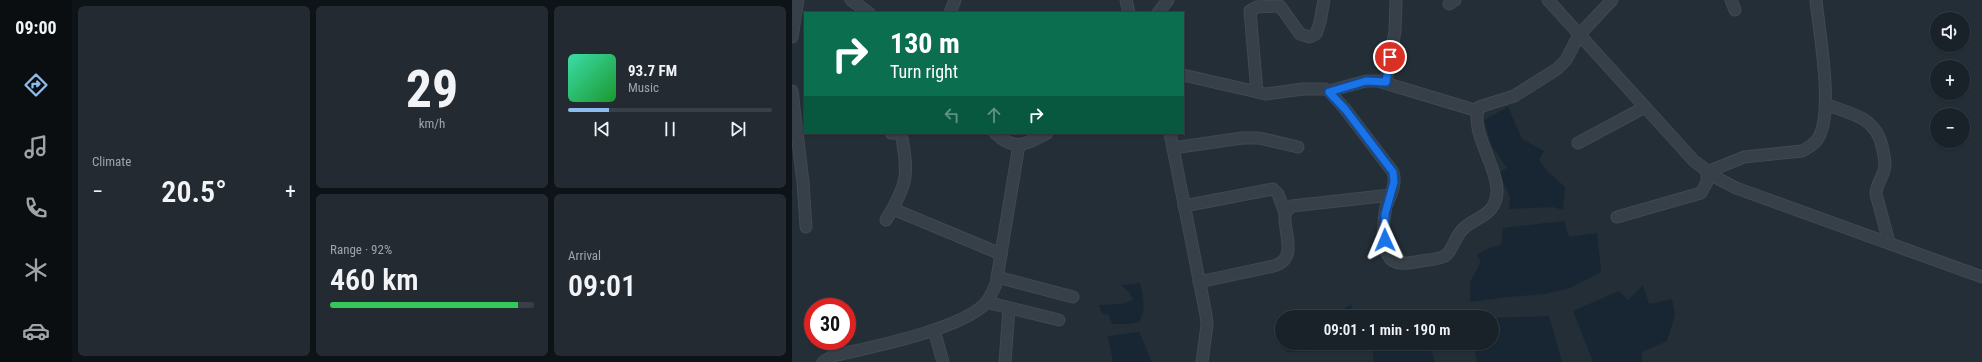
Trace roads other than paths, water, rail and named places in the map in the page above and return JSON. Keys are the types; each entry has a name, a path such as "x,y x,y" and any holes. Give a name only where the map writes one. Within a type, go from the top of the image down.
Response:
{"street":[{"path":"792,33 798,0"},
{"path":"851,0 867,12"},
{"path":"950,12 955,0"},
{"path":"1126,0 1129,12"},
{"path":"1159,12 1168,0"},
{"path":"1257,92 1250,11 1256,7 1280,6 1300,34 1310,37 1316,34 1324,0"},
{"path":"1386,82 1395,31 1396,0"},
{"path":"1548,0 1644,107 1694,161 1707,172 1736,188 1889,242 1982,277"},
{"path":"1329,92 1345,109 1390,167 1394,182 1385,214 1384,230 1386,249 1390,260 1399,263 1419,262 1440,258 1448,254 1458,234 1490,209 1498,196 1496,183 1477,121 1478,111 1482,105 1502,101 1520,93 1557,69 1566,60 1580,35 1612,0"},
{"path":"1707,172 1736,159 1794,153 1810,148 1817,140 1822,129 1825,104 1816,0"},
{"path":"1184,75 1257,92 1276,93 1313,88 1329,92 1366,81 1386,82 1452,105 1478,111"},
{"path":"792,91 801,127 806,227"},
{"path":"1825,104 1867,121 1876,129 1880,139 1885,165 1876,188 1876,194 1889,242"},
{"path":"1578,143 1644,107"},
{"path":"886,220 899,198 905,180 906,164 901,134"},
{"path":"996,134 1010,144 1019,145 1045,134"},
{"path":"1170,134 1207,325 1202,362"},
{"path":"1173,148 1242,138 1264,139 1298,147"},
{"path":"823,362 833,356 934,330 965,317 986,302 996,284 1019,145"},
{"path":"1617,217 1700,193 1707,182 1707,172"},
{"path":"1184,206 1273,189 1278,194 1284,213 1288,253 1283,262 1274,266 1199,282"},
{"path":"1284,213 1288,208 1295,205 1391,195"},
{"path":"893,209 1001,254"},
{"path":"997,276 1073,297"},
{"path":"986,302 1059,320"},
{"path":"1005,362 1009,308"},
{"path":"934,330 943,362"}],"water":[{"path":"1508,107 1522,139 1544,151 1539,160 1547,171 1565,187 1563,210 1553,207 1509,209 1510,197 1499,173 1507,168 1492,146 1484,120"},
{"path":"1564,221 1569,237 1597,233 1601,272 1570,288 1545,294 1470,302 1470,282 1481,262 1477,255 1489,248 1501,245 1503,228"},
{"path":"1140,283 1144,308 1139,322 1112,324 1109,315 1102,313 1099,305 1122,304 1133,300 1129,292 1121,285"},
{"path":"1643,285 1649,304 1672,299 1675,315 1667,341 1642,352 1642,362 1593,362 1573,311 1619,291 1628,300"},
{"path":"1351,304 1352,310 1342,310"},
{"path":"1549,316 1562,362 1477,362 1474,350 1499,350 1499,318"},
{"path":"1139,332 1152,362 1113,362 1108,336"},
{"path":"1288,350 1336,350 1286,352"},
{"path":"1372,350 1431,350 1435,362 1374,362"}]}
